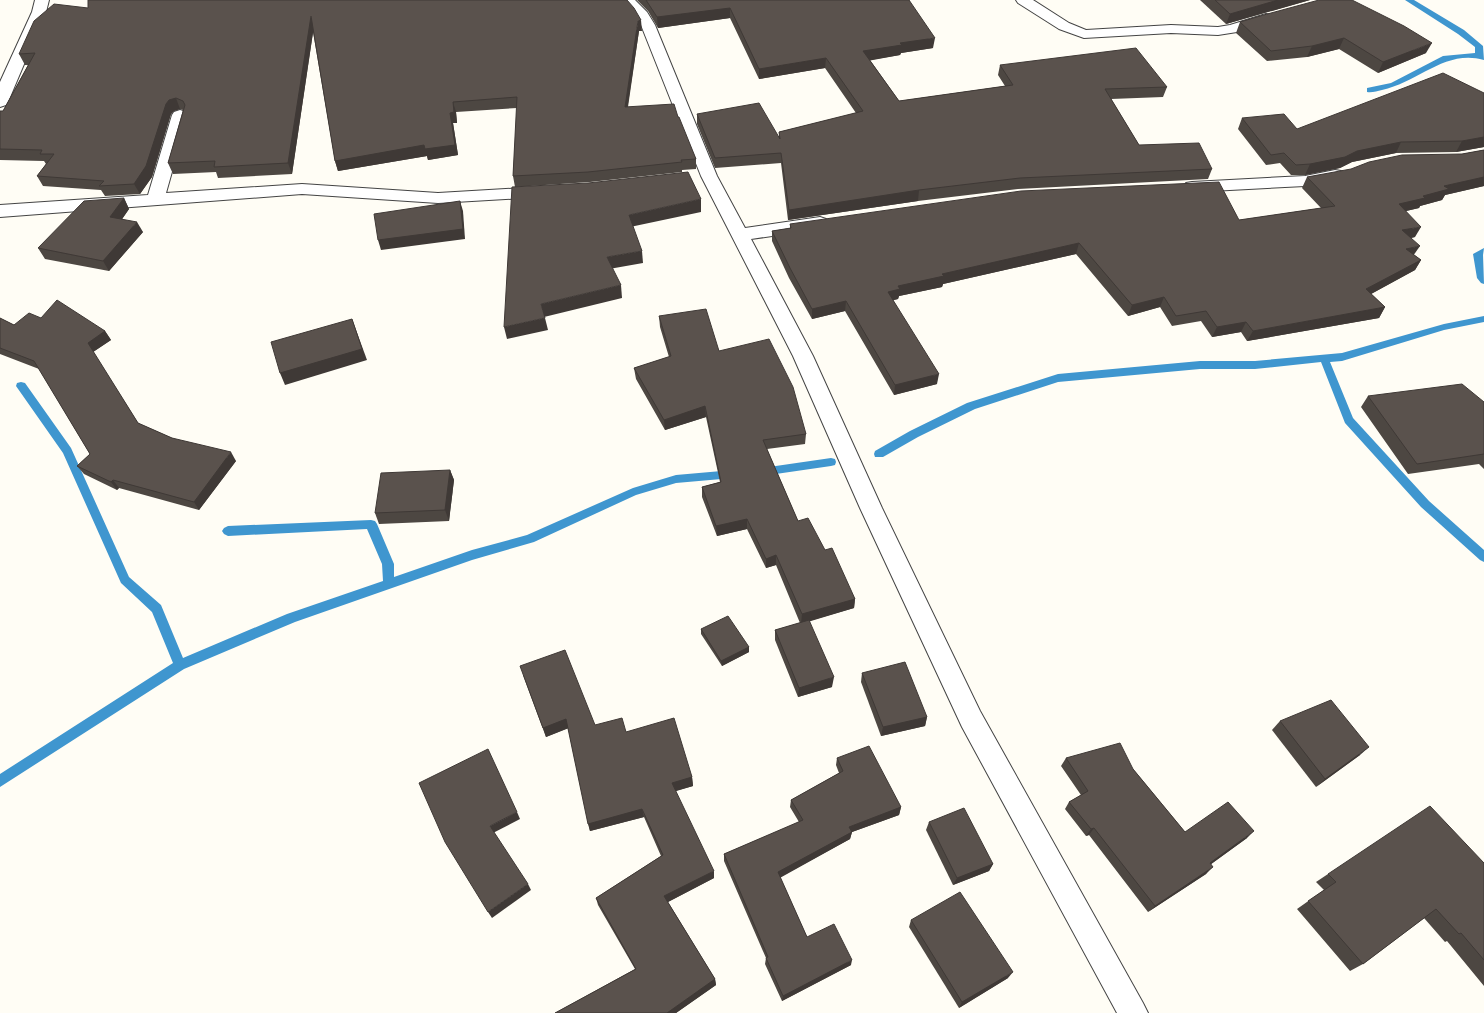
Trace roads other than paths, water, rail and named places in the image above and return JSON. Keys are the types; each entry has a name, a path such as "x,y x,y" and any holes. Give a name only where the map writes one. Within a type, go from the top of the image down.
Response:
{"street":[{"path":"0,102 39,12 42,0"},
{"path":"626,0 642,15 648,24 701,177 740,235 803,356 871,508 971,719 1133,1013"},
{"path":"1023,0 1064,26 1084,34 1171,29 1218,31 1232,30 1250,22 1280,14"},
{"path":"155,200 180,115"},
{"path":"1179,188 1304,181 1345,173 1352,170"},
{"path":"0,211 302,189 438,198 552,192"},
{"path":"740,235 833,221"}],"waterway":[{"path":"1409,0 1461,32 1479,46 1479,55"},
{"path":"1370,90 1393,85 1446,58 1479,55"},
{"path":"1479,55 1484,58"},
{"path":"1484,251 1478,254 1482,278 1484,281"},
{"path":"1324,359 1342,357 1444,327 1484,319"},
{"path":"879,454 914,434 971,406 1058,378 1200,365 1255,365 1324,359"},
{"path":"1324,359 1349,420 1425,504 1484,557"},
{"path":"21,386 67,451 125,580 157,609 180,665"},
{"path":"762,472 831,462"},
{"path":"389,584 472,555 530,539 633,492 676,479 733,474"},
{"path":"228,531 371,524 388,564 389,584"},
{"path":"180,665 291,618 389,584"},
{"path":"0,781 180,665"}]}
